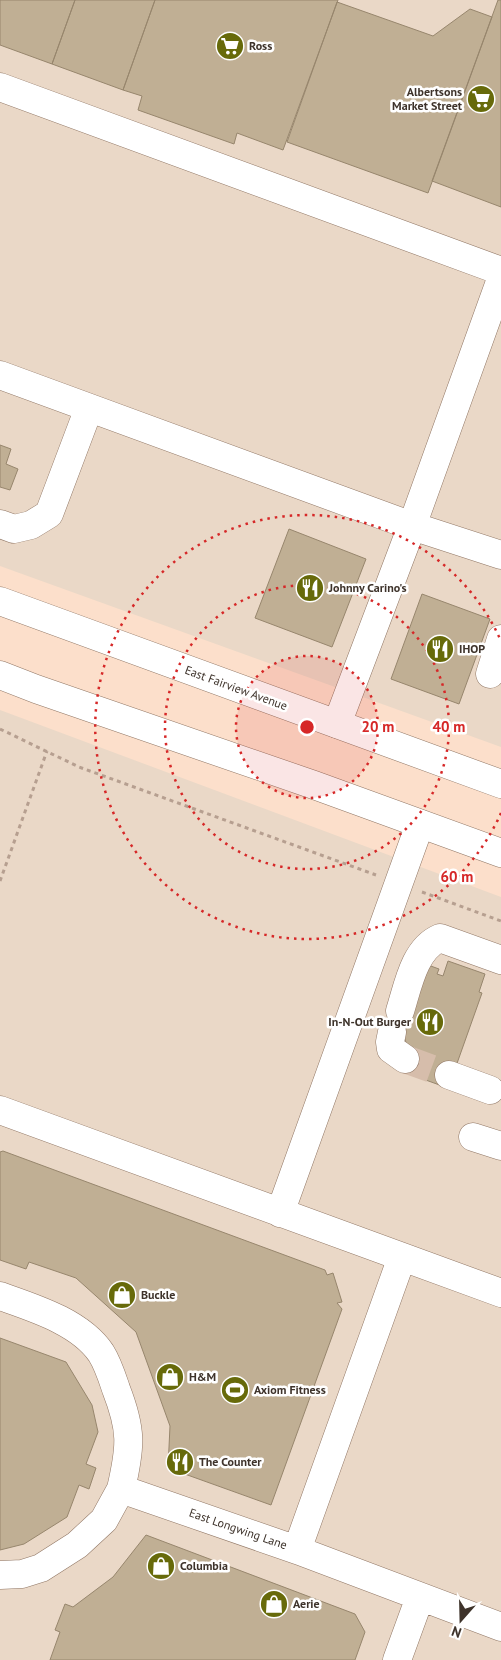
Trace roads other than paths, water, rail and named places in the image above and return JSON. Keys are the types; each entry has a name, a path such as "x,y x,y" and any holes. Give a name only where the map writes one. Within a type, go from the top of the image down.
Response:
{"main road":[{"path":"0,87 501,271"},
{"path":"337,724 412,526 501,279"},
{"path":"0,375 412,526 501,555"},
{"path":"0,524 14,529 31,525 49,514 89,408"},
{"name":"East Fairview Avenue","path":"0,601 501,784"},
{"path":"490,674 501,639"},
{"path":"0,675 314,785 501,854"},
{"path":"280,1213 420,824"},
{"path":"405,1059 391,1049 390,1042 418,958 424,949 431,942 440,938 501,960"},
{"path":"450,1075 490,1090"},
{"path":"0,1110 501,1293"},
{"path":"473,1137 501,1146"},
{"path":"297,1550 402,1257"},
{"path":"0,1296 52,1314 92,1344 101,1354 125,1412 129,1438 127,1461 121,1489 104,1520 92,1533 78,1545 40,1568 22,1574 0,1575"},
{"name":"East Longwing Lane","path":"121,1489 297,1550 501,1627"},
{"path":"397,1660 420,1597"}],"tunnel":[{"path":"405,1059 449,1075"}],"place":[{"name":"Ross","path":"230,46"},
{"name":"Albertsons Market Street","path":"481,99"},
{"name":"Johnny Carino's","path":"310,588"},
{"name":"IHOP","path":"440,649"},
{"name":"In-N-Out Burger","path":"430,1022"},
{"name":"Buckle","path":"122,1295"},
{"name":"H&M","path":"170,1377"},
{"name":"Axiom Fitness","path":"235,1390"},
{"name":"The Counter","path":"180,1462"},
{"name":"Columbia","path":"161,1566"},
{"name":"Aerie","path":"274,1604"}]}
